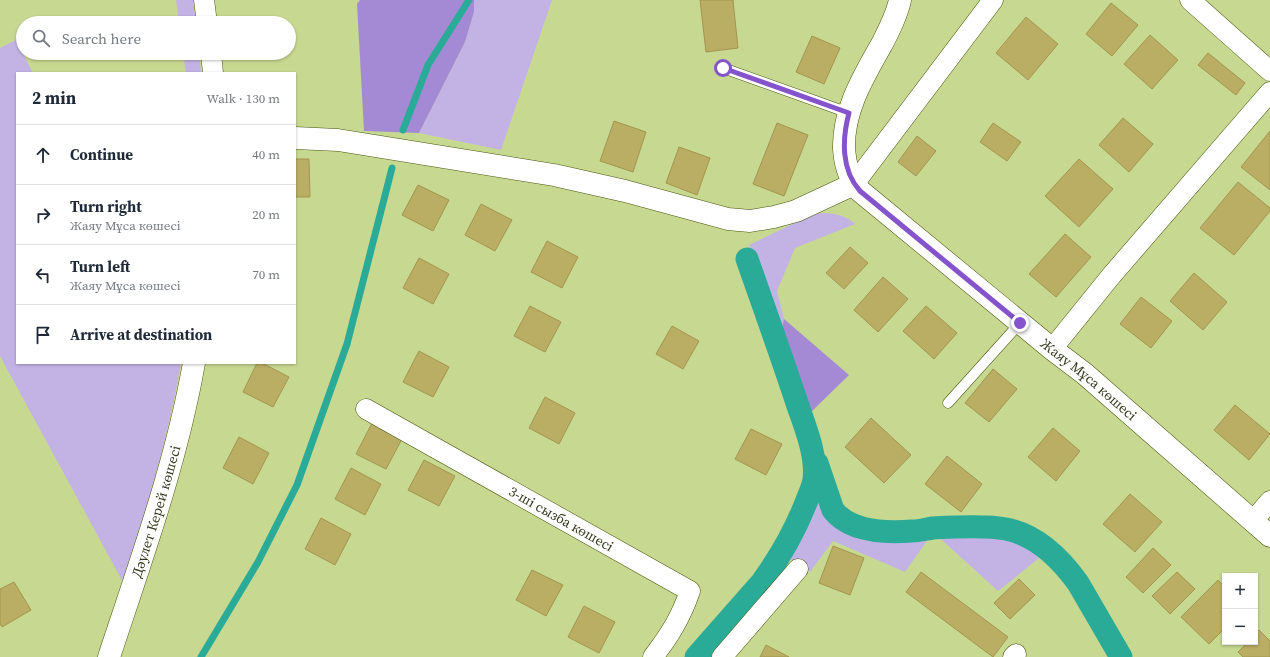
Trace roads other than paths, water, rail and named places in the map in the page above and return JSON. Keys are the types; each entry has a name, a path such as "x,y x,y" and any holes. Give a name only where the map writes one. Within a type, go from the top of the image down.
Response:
{"street":[{"path":"204,0 206,16"},
{"name":"Жаяу Мұса көшесі","path":"900,0 894,20 858,86 849,113 845,130 844,155 854,184 866,196 1020,323 1085,374 1270,536"},
{"path":"296,138 338,140 554,175 625,191 728,219 750,221 774,217 796,211 854,184 993,0"},
{"path":"1190,0 1270,71"},
{"path":"212,60 213,72"},
{"path":"1052,349 1111,276 1270,92"},
{"name":"Дәулет Керей көшесі","path":"109,657 165,485 178,440 194,364"},
{"name":"3-ші сызба көшесі","path":"366,409 690,591 678,620 669,636 653,657"},
{"path":"1253,521 1270,501"},
{"path":"722,657 798,569"}],"lane":[{"path":"723,68 849,113"},
{"path":"948,403 1020,323"}],"waterway":[{"path":"403,130 428,65 469,0"},
{"path":"201,657 258,562 297,485 347,344 392,168"},
{"path":"696,657 762,582 769,572 798,522 814,480 814,460 807,431 747,259"},
{"path":"817,463 833,510 849,523 859,527 869,530 891,532 950,527 998,528 1017,532 1038,542 1064,565 1078,583 1121,657"}]}
